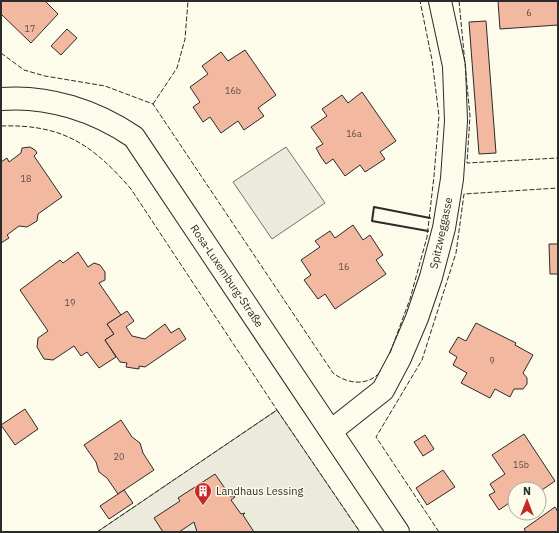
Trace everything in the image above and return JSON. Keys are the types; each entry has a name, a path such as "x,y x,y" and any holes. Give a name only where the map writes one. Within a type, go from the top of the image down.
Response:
{"street":[{"name":"Spitzweggasse","path":"330,431 383,390 400,358 417,318 431,277 444,228 452,179 456,121 454,66 440,1"},
{"name":"Rosa-Luxemburg-Straße","path":"1,99 36,100 88,112 112,123 134,137 398,532"}],"shaded area":[{"path":"286,147 325,203 272,239 233,182"},
{"path":"277,410 360,532 97,532"}],"building":[{"path":"1,1 45,1 58,14 31,43 1,14"},
{"path":"498,1 558,1 558,25 500,29"},
{"path":"486,21 496,153 479,154 469,22"},
{"path":"67,29 77,38 61,55 51,46"},
{"path":"245,50 276,95 258,108 264,116 244,130 238,121 221,133 210,117 203,122 193,107 200,102 190,87 208,74 202,66 221,52 228,61"},
{"path":"362,92 396,141 380,152 385,159 365,172 360,165 345,176 333,159 326,164 321,157 316,148 323,144 311,127 327,116 322,109 342,95 348,103"},
{"path":"30,147 37,153 34,156 62,197 38,214 37,221 27,227 19,226 7,235 9,238 1,243 1,162 7,158 9,162 21,153 22,148"},
{"path":"353,225 363,240 370,235 383,255 376,260 386,274 335,309 325,294 318,299 304,280 311,275 301,260 320,247 315,241 330,231 335,238"},
{"path":"549,244 558,244 558,274 550,274"},
{"path":"78,252 88,267 94,263 100,265 105,272 105,280 99,283 121,315 107,324 114,334 105,340 116,357 99,368 87,352 81,356 74,346 53,360 44,359 37,347 38,338 48,331 20,290 60,260 63,263"},
{"path":"127,311 134,321 126,327 132,336 145,339 165,324 171,333 179,328 186,339 145,367 139,366 139,369 126,367 127,363 120,362 105,340 114,334 107,324"},
{"path":"476,323 516,343 515,345 533,355 523,373 527,378 527,384 523,389 514,389 510,397 495,389 490,398 461,383 467,373 453,365 457,357 449,352 458,337 466,341"},
{"path":"25,409 38,429 15,445 1,425"},
{"path":"121,420 132,437 140,443 143,453 154,470 118,494 107,478 99,472 96,462 84,445"},
{"path":"524,434 555,481 547,486 547,481 507,481 507,504 499,510 489,495 495,492 490,484 505,474 492,455"},
{"path":"425,435 434,449 423,456 414,442"},
{"path":"443,470 455,487 427,505 416,488"},
{"name":"Landhaus Lessing","path":"215,474 231,497 235,497 231,500 241,514 245,513 243,515 254,532 197,532 194,522 179,532 163,532 154,518 180,501 178,498"},
{"path":"124,490 133,503 109,519 100,506"},
{"path":"555,507 558,512 558,532 526,532 524,529 535,521 547,521 547,513"}],"fence":[{"path":"153,104 177,68 185,39 188,1"},
{"path":"390,353 410,299 427,237 434,176 439,116 432,60 420,1"},
{"path":"459,1 470,116 467,163 558,158"},
{"path":"1,53 24,70 45,76 105,86 153,104 333,373 345,380 364,382 370,380 381,371"},
{"path":"1,126 22,126 59,133 89,149 117,173 131,189 277,410"},
{"path":"439,532 376,437 422,360 456,253 464,194 558,188"},
{"path":"97,532 277,410 360,532"}],"wall":[{"path":"428,231 372,221 374,207 430,218"}],"place":[{"name":"Landhaus Lessing","path":"203,506"}]}
